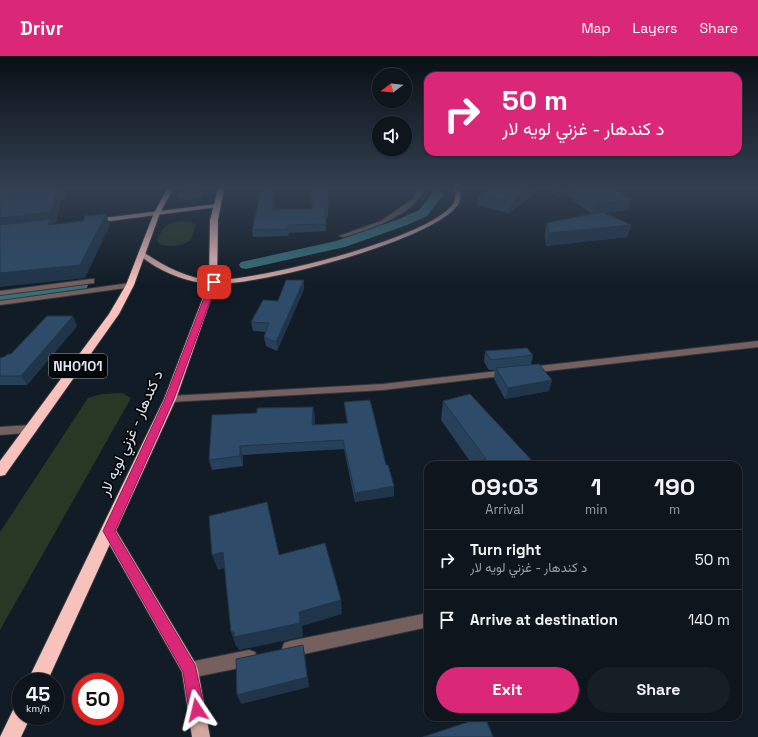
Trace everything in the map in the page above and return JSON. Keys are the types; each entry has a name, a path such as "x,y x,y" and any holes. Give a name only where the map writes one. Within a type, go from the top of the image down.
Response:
{"highway":[{"name":"NH0101","path":"0,471 110,320 130,285 154,221"},
{"name":"د کندهار - غزني لويه لار","path":"41,673 170,399 214,282 214,221"},
{"path":"10,737 16,725"}],"main road":[{"path":"87,222 96,221"},
{"path":"141,253 162,268 184,277 214,282 257,277 322,262 375,247 408,234 435,221"},
{"path":"109,531 190,670 201,737"}],"street":[{"path":"342,236 384,221"},
{"path":"0,293 91,281"},
{"path":"0,303 130,285"},
{"path":"170,399 383,387 758,344"},
{"path":"0,431 32,429"},
{"path":"190,670 424,621"}],"green space":[{"path":"182,221 191,222 196,225 191,240 184,244 175,246 159,244 157,240 166,226"},
{"path":"122,393 131,398 0,630 0,532 88,398 102,394"}],"building":[{"path":"35,221 49,221 48,225 83,221 103,221 80,265 0,273 0,225"},
{"path":"254,221 326,221 326,224 288,225 288,229 252,230"},
{"path":"558,221 622,221 631,225 549,233 547,223"},
{"path":"286,280 304,280 276,342 264,337 269,323 251,322 263,300 278,301"},
{"path":"47,316 73,316 21,376 0,376 0,358 11,354"},
{"path":"527,348 533,355 491,360 485,351"},
{"path":"539,364 552,380 508,388 496,368"},
{"path":"470,394 532,461 480,461 486,459 443,401"},
{"path":"370,400 386,465 388,465 394,486 355,493 343,440 240,446 240,456 209,460 212,415 257,413 257,408 313,407 312,425 348,423 344,402"},
{"path":"267,502 279,555 325,543 341,600 299,612 300,623 234,637 234,632 231,632 223,552 212,555 209,516"},
{"path":"303,645 307,677 237,695 236,659"},
{"path":"471,721 487,721 493,737 423,737"}],"waterway":[{"path":"246,265 340,244 406,221"},
{"path":"0,297 80,286"}],"route":[{"path":"197,710 190,670 109,531 170,399 204,303 214,282"}]}
